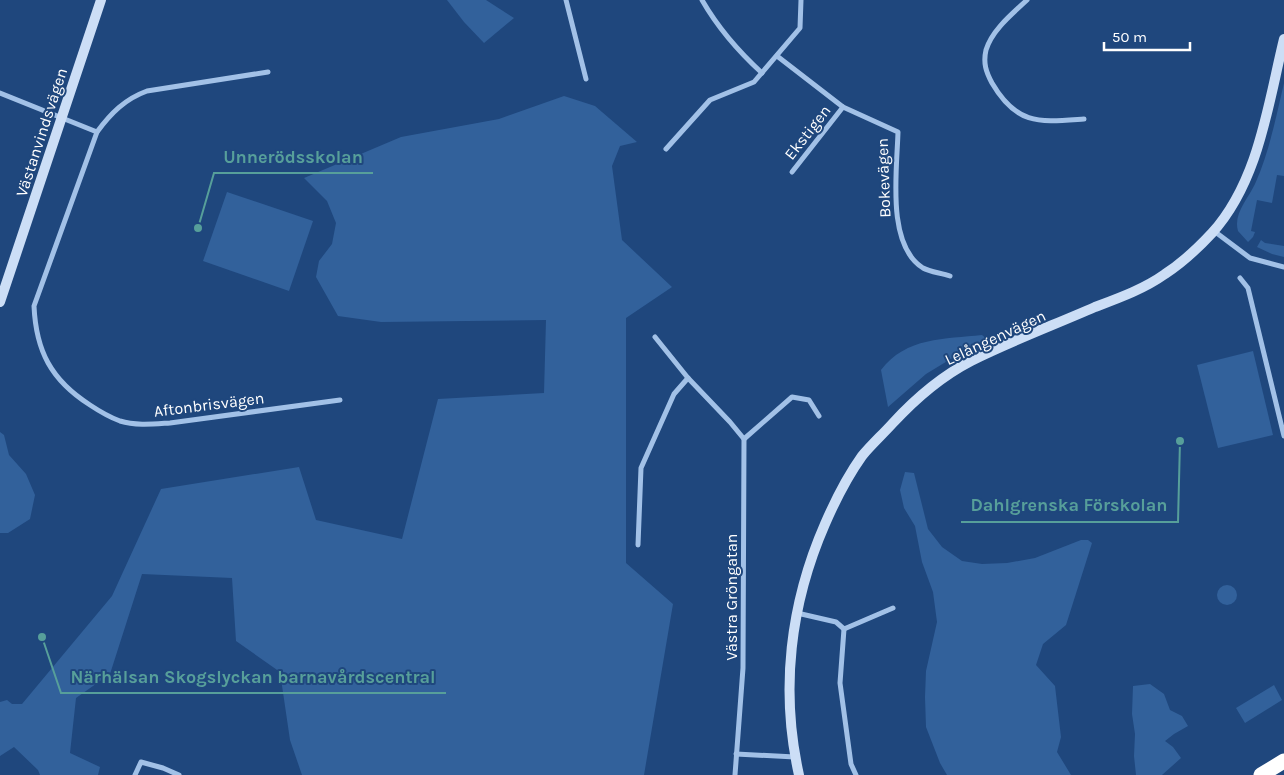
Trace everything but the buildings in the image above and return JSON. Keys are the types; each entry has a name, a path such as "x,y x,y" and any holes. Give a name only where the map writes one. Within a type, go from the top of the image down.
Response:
{"highway":[{"path":"1261,775 1284,762"},
{"path":"1271,775 1284,762"}],"street":[{"name":"Västanvindsvägen","path":"0,302 101,0"},
{"path":"566,0 586,79"},
{"path":"702,0 713,20 740,54 762,74"},
{"path":"666,149 710,100 754,82 762,74 800,28 801,0"},
{"path":"1027,0 1005,21 993,37 987,49 984,62 988,76 1005,101 1017,113 1044,122 1084,119"},
{"name":"Lelångenvägen","path":"799,775 789,711 791,648 797,613 813,552 836,498 862,456 901,414 934,384 968,363 1003,346 1128,294 1165,275 1203,242 1214,231 1238,194 1253,160 1284,39"},
{"name":"Bokevägen","path":"777,56 843,107 898,132 897,219 901,238 911,257 924,269 950,276"},
{"name":"Aftonbrisvägen","path":"268,72 147,91 135,95 109,116 97,132 34,306 38,342 54,372 66,388 104,413 121,421 142,424 170,423 340,400"},
{"path":"0,93 97,132"},
{"name":"Ekstigen","path":"792,172 843,107"},
{"path":"1214,231 1250,258 1284,267"},
{"path":"1240,278 1248,288 1284,436"},
{"path":"655,337 688,378 744,439 792,397 809,400 819,416"},
{"path":"638,545 641,468 674,394 688,378"},
{"name":"Västra Gröngatan","path":"735,775 743,668 744,439"},
{"path":"844,629 893,608"},
{"path":"797,613 836,622 844,629"},
{"path":"844,629 840,683 851,764 856,775"},
{"path":"736,754 795,757"},
{"path":"135,775 141,762 169,770 178,775"}],"shaded area":[{"path":"447,0 486,0 514,18 484,43"},
{"path":"1284,83 1284,176 1277,175 1272,203 1257,200 1251,231 1255,232 1248,242 1238,231 1239,213 1255,184 1264,160"},
{"path":"564,96 595,106 637,142 620,146 612,166 622,240 672,287 626,318 626,563 673,604 644,775 302,775 290,740 280,672 236,641 232,578 142,574 110,674 76,698 70,753 100,767 98,775 40,775 38,770 14,747 0,756 0,702 7,700 12,704 22,704 112,596 161,489 299,467 316,520 402,539 438,399 544,393 546,320 381,322 338,316 316,277 319,261 332,244 336,223 327,201 304,178 401,137 499,119"},
{"path":"227,192 313,221 289,291 203,261"},
{"path":"1261,240 1265,243 1284,246 1284,257 1257,247"},
{"path":"982,335 988,340 926,374 888,407 881,370 891,359 914,345 940,339"},
{"path":"1253,351 1273,435 1218,448 1197,365"},
{"path":"0,432 4,435 9,455 26,474 35,495 30,519 8,533 0,533"},
{"path":"905,472 914,473 928,529 942,547 962,561 982,564 1007,563 1035,558 1081,540 1088,540 1092,543 1066,625 1043,644 1036,665 1055,686 1061,737 1057,752 1071,775 947,775 940,763 926,727 925,697 926,671 937,622 933,592 922,562 915,526 904,508 900,490"},
{"path":"1227,585 1234,588 1237,595 1234,602 1227,605 1220,602 1217,595 1220,588"},
{"path":"1150,684 1164,694 1170,710 1182,716 1188,726 1165,741 1173,747 1181,758 1162,775 1136,775 1134,756 1135,734 1132,714 1133,686"},
{"path":"1274,685 1282,700 1245,723 1236,708"}],"place":[{"name":"Unnerödsskolan","path":"198,228"},
{"name":"Dahlgrenska Förskolan","path":"1180,441"},
{"name":"Närhälsan Skogslyckan barnavårdscentral","path":"42,637"}]}
